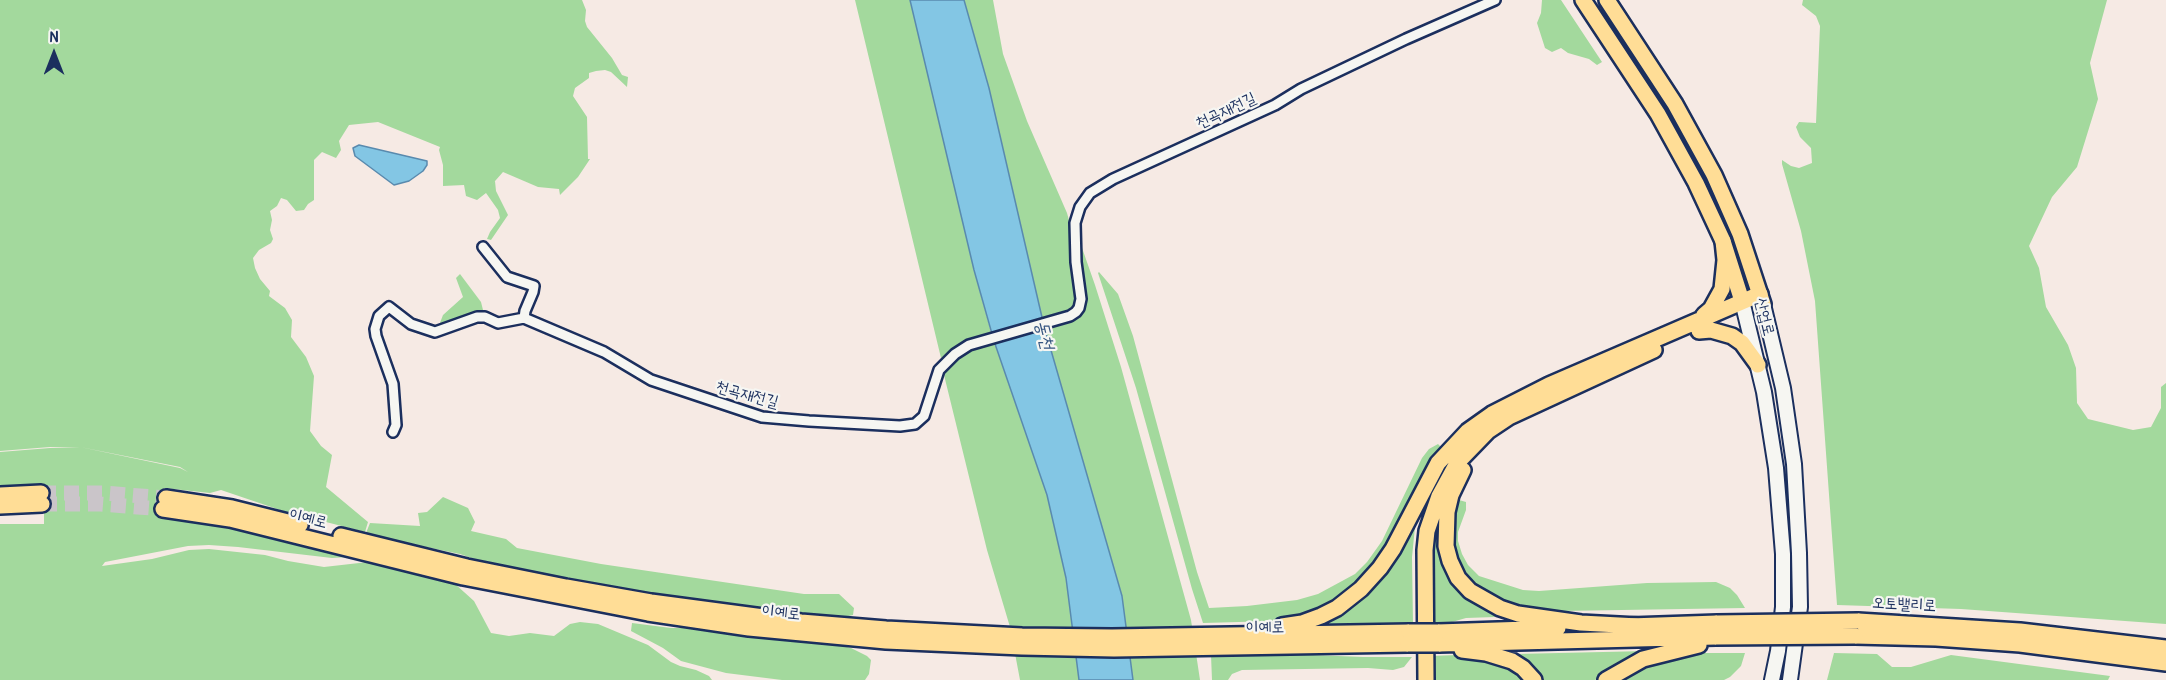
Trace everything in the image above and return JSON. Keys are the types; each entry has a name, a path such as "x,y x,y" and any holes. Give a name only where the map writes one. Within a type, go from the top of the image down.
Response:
{"main road":[{"name":"산업로","path":"1583,0 1658,114 1696,183 1723,241 1744,306 1758,365 1776,468 1783,554 1783,608 1772,680"},
{"name":"산업로","path":"1607,0 1675,104 1714,175 1740,234 1761,299 1783,388 1794,464 1800,607 1790,680"},
{"path":"1426,680 1425,550 1427,531 1447,479 1457,463 1488,431 1509,417 1699,325 1712,309 1722,290 1725,260 1723,241"},
{"path":"1214,640 1302,623 1321,616 1353,597 1387,559 1433,472 1450,448 1468,431 1492,414 1515,402 1761,299"},
{"path":"1699,325 1732,336 1742,343 1758,365"},
{"path":"1419,680 1418,548 1425,509 1441,475 1468,438 1484,423 1515,402"},
{"path":"1509,417 1488,435 1474,453 1451,495 1445,530 1446,546 1458,578 1470,591 1483,600 1518,615 1581,623 1638,626"},
{"path":"0,495 41,499 0,506"},
{"name":"이예로","path":"165,504 232,508 467,567 651,602 831,630 1214,640 1408,638 1438,641"},
{"path":"1438,641 1638,626"},
{"name":"오토밸리로","path":"1638,626 1716,634 1773,636 1856,628 1936,638 2020,644 2166,663"},
{"name":"오토밸리로","path":"1716,634 1856,628 2020,631 2166,648"},
{"path":"1438,641 1716,634"},
{"path":"1606,680 1643,659 1682,648 1716,634"},
{"path":"1438,641 1500,657 1523,668 1534,680"}],"street":[{"name":"천곡재전길","path":"525,318 594,347 633,371 666,387 748,413 790,420 909,426 920,421 927,409 939,370 948,359 969,345 1070,316 1076,312 1080,304 1075,244 1076,223 1080,207 1090,193 1113,179 1275,105 1301,89 1395,44 1495,0"},
{"path":"393,432 396,425 393,384 375,336 377,323 383,311 389,307 411,324 435,332 477,317 485,317 498,323 525,318 525,311 534,286 507,277 483,247"}],"green space":[{"path":"0,0 582,0 586,10 587,27 612,58 622,75 628,77 627,87 611,72 605,70 589,73 589,78 575,88 573,96 587,117 588,159 590,159 578,177 560,195 559,189 538,187 503,172 495,181 496,191 508,215 491,240 487,239 500,218 498,210 486,193 477,200 466,196 464,185 443,186 440,147 378,122 349,125 339,141 341,150 336,158 322,152 314,160 314,200 304,210 296,211 287,200 281,198 277,206 270,211 272,220 270,230 273,239 253,258 255,268 260,279 270,291 269,296 285,308 292,320 291,337 306,357 314,376 310,431 321,446 332,455 326,487 368,522 365,532 283,511 221,490 210,493 164,488 159,515 234,529 348,557 332,558 209,545 188,546 105,562 102,566 152,559 189,550 209,549 265,555 324,567 368,562 454,583 474,601 491,633 509,636 530,633 554,636 570,624 580,622 598,624 648,645 671,662 696,670 709,676 712,680 0,680 0,524 44,524 44,484 0,486 0,452 80,447 50,447 0,451","holes":["80,447 180,467 188,472 180,468"]},
{"path":"855,0 910,0 974,270 991,332 965,341 941,358"},
{"path":"964,0 993,0 1003,54 1027,121 1067,213 1077,302 1069,319 1082,314 1084,309 1078,246 1081,245 1095,285 1121,367 1191,620 1200,680 1133,680 1122,596 1044,326 989,88"},
{"path":"1542,0 1561,0 1602,62 1597,65 1589,59 1568,53 1561,48 1552,52 1545,48 1537,23"},
{"path":"1803,0 2107,0 2090,63 2098,99 2077,167 2052,197 2029,246 2039,268 2046,307 2068,345 2076,368 2077,403 2088,419 2133,430 2151,427 2161,408 2161,387 2166,383 2166,624 1961,609 1837,605 1815,301 1801,231 1782,164 1782,160 1799,168 1812,163 1811,148 1800,137 1796,127 1799,122 1816,123 1820,26 1816,16 1802,5"},
{"path":"1099,272 1118,294 1133,336 1197,572 1209,608 1297,600 1318,594 1355,574 1382,541 1422,458 1429,449 1438,444 1441,447 1422,475 1375,565 1351,591 1325,607 1293,618 1275,621 1203,623 1136,388"},
{"path":"460,274 481,302 483,310 438,328 443,315 463,297 456,278"},
{"path":"994,341 1047,495 1066,578 1079,680 1020,680 1010,627 987,550 944,375 948,367 969,349"},
{"path":"443,497 468,508 475,522 471,531 506,539 517,548 601,564 804,594 839,594 854,608 853,615 839,618 740,607 589,584 488,564 460,554 366,533 370,523 420,526 418,513 427,512"},
{"path":"1459,500 1466,502 1466,510 1458,532 1458,541 1468,565 1479,576 1523,590 1539,591 1647,583 1716,582 1730,588 1745,608 1560,611 1510,605 1486,595 1468,581 1456,562 1451,535 1455,505"},
{"path":"1420,509 1415,527 1412,557 1413,624 1317,626 1316,623 1335,615"},
{"path":"1444,511 1443,549 1495,611 1495,617 1466,618 1445,624 1431,624 1430,559 1435,519"},
{"path":"632,623 834,644 851,648 867,656 871,660 869,674 865,680 782,680 726,673 681,661 663,648 631,631"},
{"path":"1647,651 1595,680 1540,680 1514,657 1515,654"},
{"path":"1745,653 1741,666 1724,680 1616,680 1645,663 1681,654"},
{"path":"1834,653 1877,654 1892,667 1911,667 1951,655 2110,676 2108,680 1827,680"},
{"path":"1211,655 1412,657 1404,667 1393,670 1368,668 1242,670 1232,674 1228,680 1212,680"},
{"path":"1457,655 1502,662 1527,680 1431,680 1431,656"}],"water":[{"name":"동천","path":"910,0 964,0 989,88 1044,326 1122,596 1133,680 1079,680 1066,578 1047,495 994,341 974,270"},
{"path":"359,145 427,161 427,165 423,171 409,181 394,185 355,156 353,148"}],"tunnel":[{"path":"41,493 103,493 166,498"},
{"path":"42,504 101,504 163,509"}]}
